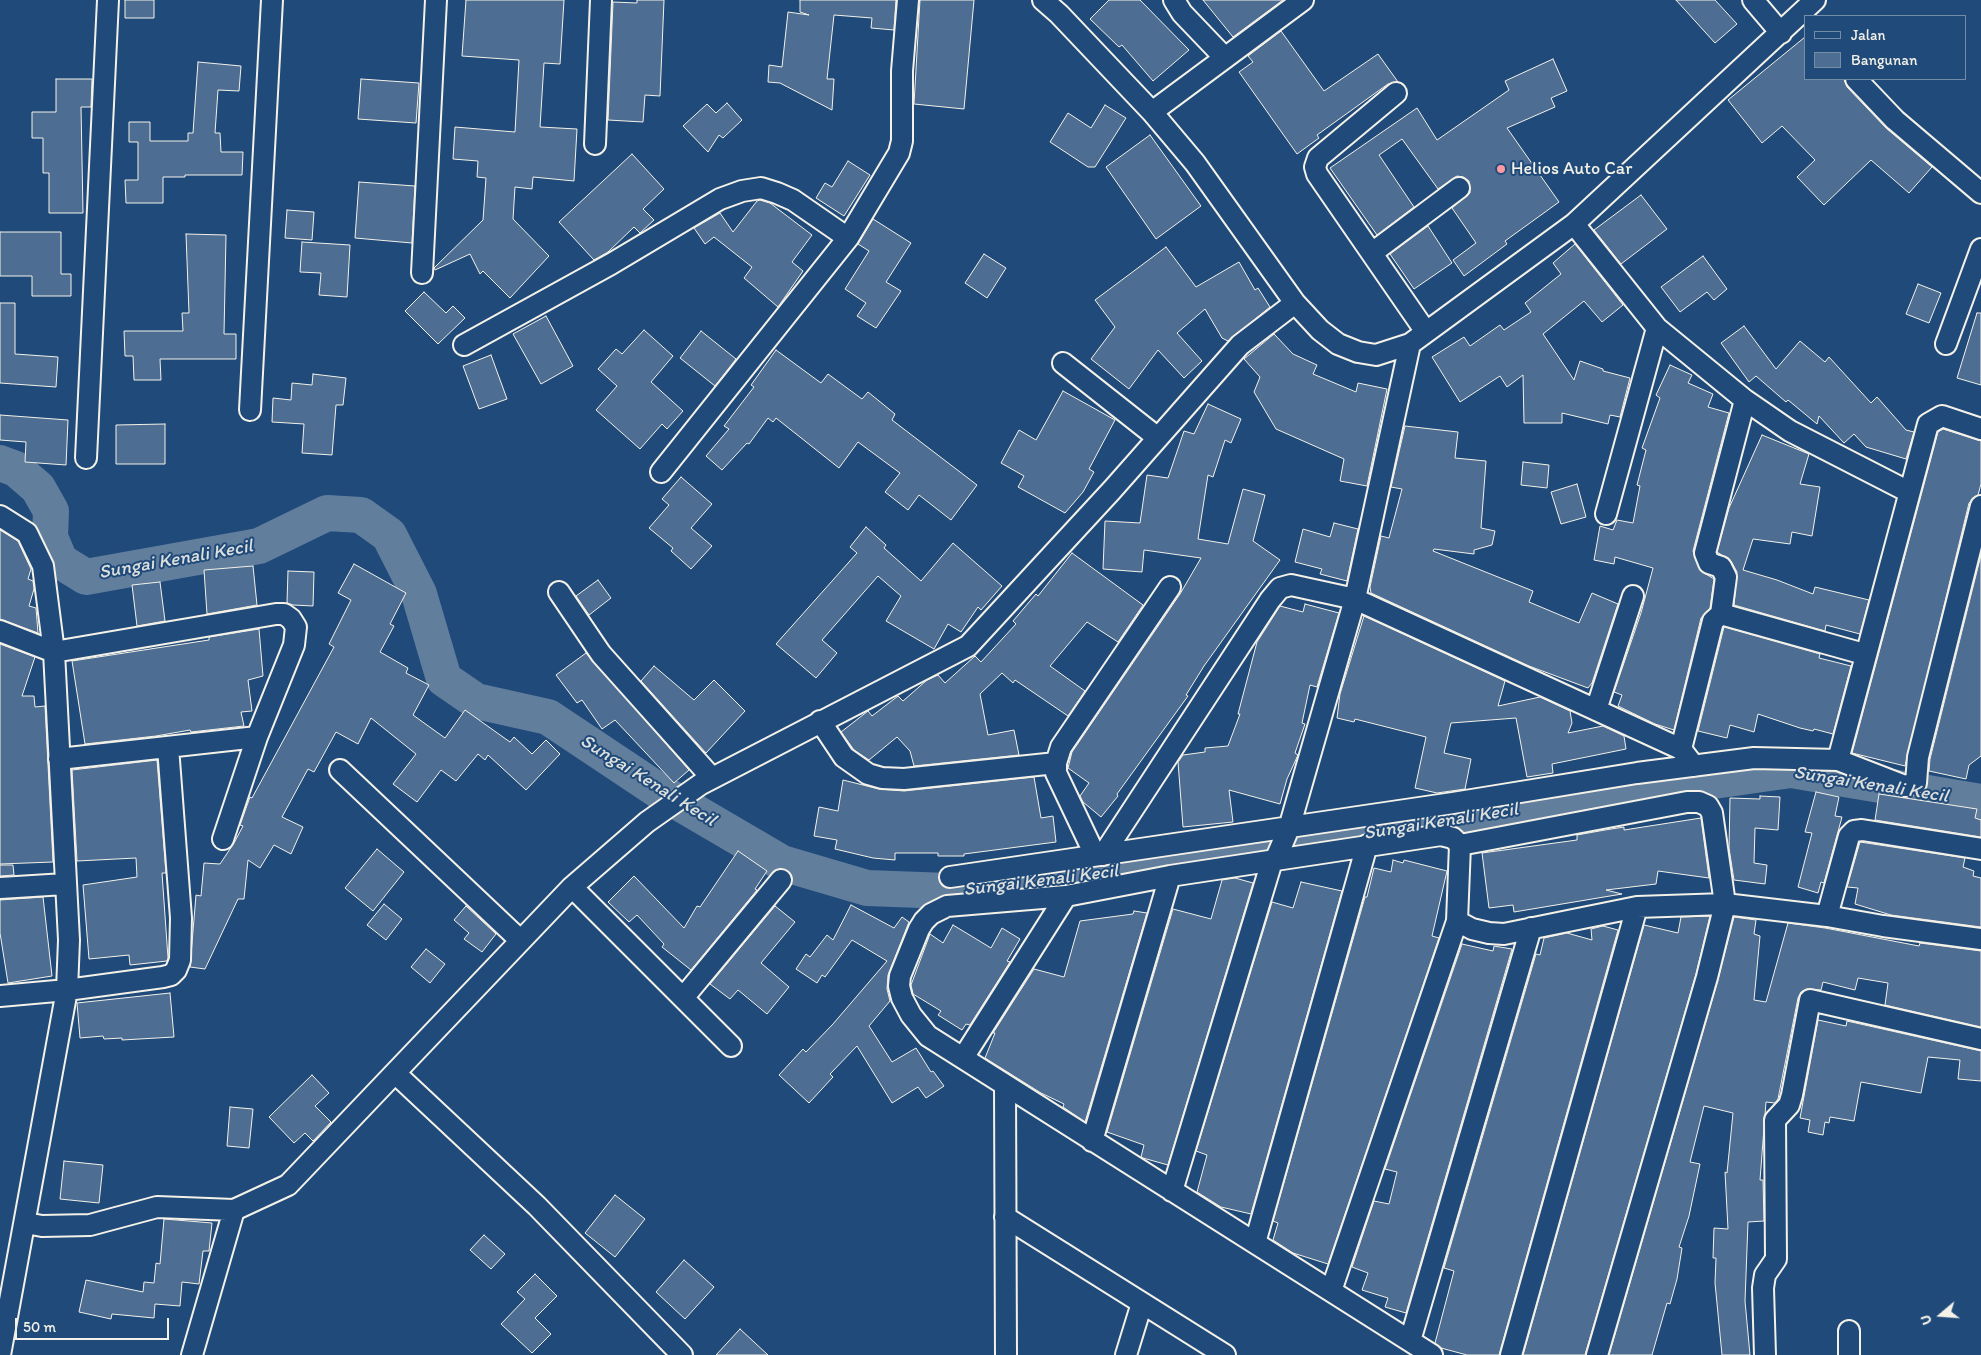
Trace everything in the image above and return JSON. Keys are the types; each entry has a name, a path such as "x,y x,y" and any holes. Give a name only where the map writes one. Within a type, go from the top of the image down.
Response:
{"street":[{"path":"86,458 108,0"},
{"path":"250,410 272,0"},
{"path":"422,273 436,0"},
{"path":"595,144 601,0"},
{"path":"661,472 848,238 899,153 902,141 902,71 908,0"},
{"path":"1043,0 1059,14 1152,112 1195,163 1296,304 1320,330 1338,344 1358,352 1376,355 1410,344 1574,224 1781,33 1802,20"},
{"path":"1174,0 1182,13 1225,58"},
{"path":"1152,112 1303,0"},
{"path":"1753,0 1781,33"},
{"path":"1805,15 1815,0"},
{"path":"1857,80 1895,120 1981,193"},
{"path":"1396,93 1318,158 1315,166 1317,174 1426,332"},
{"path":"464,345 611,264 720,200 742,191 761,188 793,200 848,238"},
{"path":"1372,252 1459,188"},
{"path":"1574,224 1657,328 1745,400 1790,431 1909,492"},
{"path":"1946,344 1981,249"},
{"path":"26,1223 42,1226 90,1225 158,1207 234,1210 294,1181 572,886 647,822 706,781 968,646 1158,438 1240,345 1296,304"},
{"path":"1606,514 1657,328"},
{"path":"1172,1190 1275,858 1287,832 1355,599 1410,344"},
{"path":"1063,363 1158,438"},
{"path":"1681,749 1713,621 1721,614 1726,577 1721,567 1709,563 1705,553 1745,400"},
{"path":"1838,760 1864,654 1928,424 1942,416 1981,429"},
{"path":"950,877 1099,855 1287,832 1754,758 1838,760 1905,786 1916,783 1918,757 1981,506"},
{"path":"0,516 27,533 43,566 54,652 69,940 67,990 26,1223 7,1290 0,1355"},
{"path":"1099,855 1270,600 1280,588 1290,586 1355,599 1681,749 1694,766"},
{"path":"1099,855 1056,773 1056,763 1061,747 1170,587"},
{"path":"559,592 601,654 706,781"},
{"path":"1596,710 1633,596"},
{"path":"0,631 54,652 276,614 284,614 294,623 297,636 257,737 223,839"},
{"path":"1721,614 1864,654"},
{"path":"820,721 850,762 868,774 882,778 904,780 1056,763"},
{"path":"59,759 257,737"},
{"path":"0,996 67,990 163,977 171,975 176,970 180,960 181,918 168,747"},
{"path":"340,770 520,940"},
{"path":"1460,845 1687,802 1699,802 1708,806 1712,813 1726,904 1707,977 1597,1355"},
{"path":"1827,916 1848,836 1854,831 1862,830 1981,849"},
{"path":"1331,1291 1457,921 1460,845 1453,838 1441,835 1275,858 1066,896 947,906 931,914 919,929 900,976 899,986 902,998 911,1015 928,1036 1431,1355"},
{"path":"1255,1243 1368,845"},
{"path":"1092,1141 1170,876"},
{"path":"683,998 782,880"},
{"path":"0,888 65,884"},
{"path":"572,886 731,1046"},
{"path":"963,1058 1066,896"},
{"path":"1457,921 1472,929 1504,934 1637,907 1726,904 1827,916 1981,939"},
{"path":"1511,1355 1637,907"},
{"path":"1410,1341 1531,928"},
{"path":"1765,1355 1763,1288 1766,1275 1776,1259 1775,1120 1789,1105 1792,1095 1810,1000 1981,1040"},
{"path":"395,1073 537,1206 682,1355"},
{"path":"1005,1085 1005,1217 1009,1354"},
{"path":"192,1355 234,1210"},
{"path":"1005,1217 1225,1355"},
{"path":"1126,1355 1142,1303"},
{"path":"1849,1331 1849,1355"}],"building":[{"path":"125,0 154,0 154,18 125,18"},
{"path":"466,0 564,0 560,64 544,63 540,127 577,129 574,181 533,177 532,189 515,187 513,219 549,256 510,298 483,271 480,274 470,254 435,270 434,268 483,220 486,178 477,177 478,161 453,159 455,127 515,132 519,60 462,56"},
{"path":"637,0 664,0 660,96 645,95 643,122 608,120 613,2 637,3"},
{"path":"800,0 896,0 894,30 871,28 872,18 834,15 827,79 834,79 832,110 780,83 768,82 769,65 782,67 788,12 809,15 800,12"},
{"path":"920,0 974,0 964,109 914,104"},
{"path":"1109,0 1140,0 1189,50 1153,81 1122,45 1119,47 1090,19"},
{"path":"1203,0 1283,0 1233,37"},
{"path":"1676,0 1715,0 1737,24 1715,43"},
{"path":"1281,31 1324,91 1378,54 1398,82 1388,84 1317,135 1319,138 1297,154 1239,72 1253,62 1248,56"},
{"path":"1804,38 1804,80 1844,80 1847,87 1886,128 1932,167 1909,193 1871,160 1824,205 1797,177 1815,160 1782,126 1762,143 1728,100"},
{"path":"1553,59 1567,91 1551,98 1555,107 1507,128 1559,202 1505,241 1507,244 1464,276 1453,260 1476,243 1452,208 1470,193 1469,181 1457,176 1438,189 1402,139 1379,155 1414,207 1377,235 1330,168 1417,108 1437,140 1509,90 1505,81"},
{"path":"198,62 241,66 239,91 218,90 215,133 220,133 221,152 243,152 242,175 163,177 163,203 126,203 125,180 138,180 138,142 129,142 129,122 150,122 150,141 188,141 188,133 193,133"},
{"path":"56,79 92,79 91,107 81,107 83,213 49,213 49,173 43,173 43,138 32,138 32,112 56,112"},
{"path":"361,79 419,83 416,123 358,119"},
{"path":"727,103 742,120 723,138 719,135 708,152 683,126 707,104 716,113"},
{"path":"1105,105 1126,118 1095,167 1088,167 1050,142 1068,113 1091,128"},
{"path":"1150,135 1201,206 1156,239 1106,167"},
{"path":"632,154 664,189 643,209 654,220 640,233 634,227 608,252 594,260 559,222"},
{"path":"848,161 870,175 844,216 816,198 825,183 832,187"},
{"path":"359,182 415,186 412,243 355,238"},
{"path":"1641,195 1667,229 1621,264 1594,230"},
{"path":"757,201 770,203 812,235 792,262 803,271 778,307 744,278 752,267 714,237 705,244 694,228 720,213 733,232"},
{"path":"287,210 314,212 312,240 285,238"},
{"path":"873,219 911,243 886,282 901,291 876,328 857,316 866,303 845,289 869,251 858,244"},
{"path":"1428,226 1452,263 1414,289 1390,254"},
{"path":"0,232 61,232 61,274 71,274 71,296 32,296 32,276 0,276"},
{"path":"186,234 226,235 224,334 236,334 236,359 160,359 161,380 134,380 133,356 125,356 124,331 183,331 182,313 189,313"},
{"path":"302,242 350,245 347,297 319,295 321,273 300,272"},
{"path":"1575,244 1623,305 1602,322 1584,301 1543,334 1574,380 1580,361 1603,369 1603,371 1630,378 1620,417 1610,415 1608,424 1562,413 1562,423 1524,423 1523,375 1507,387 1500,376 1460,402 1432,357 1464,337 1470,346 1500,325 1504,330 1531,312 1525,303 1561,274 1553,263"},
{"path":"1166,247 1196,287 1239,262 1255,290 1258,288 1270,307 1228,341 1222,338 1205,309 1177,333 1202,361 1184,378 1158,350 1129,389 1091,359 1115,327 1095,300"},
{"path":"984,254 1006,268 987,298 965,283"},
{"path":"1703,256 1727,289 1714,300 1707,292 1680,312 1661,287"},
{"path":"1918,284 1941,293 1929,323 1906,314"},
{"path":"424,292 446,313 453,306 465,318 438,344 405,311"},
{"path":"0,303 15,303 15,354 58,357 56,387 0,383"},
{"path":"1977,313 1981,313 1981,385 1957,378"},
{"path":"546,316 573,366 541,384 513,334"},
{"path":"1744,326 1776,369 1800,341 1825,362 1829,357 1871,403 1877,397 1906,430 1914,432 1906,459 1866,447 1854,434 1844,443 1819,416 1817,424 1788,400 1786,402 1756,376 1749,382 1721,343"},
{"path":"644,330 673,356 651,382 683,411 667,429 662,424 640,449 596,410 617,386 598,369 616,349 622,354"},
{"path":"701,331 736,359 715,386 680,358"},
{"path":"1274,334 1293,354 1317,365 1313,374 1356,392 1358,383 1387,389 1367,486 1340,481 1344,459 1276,429 1254,392 1260,377 1244,359"},
{"path":"776,350 821,383 828,374 862,399 868,392 895,414 892,420 977,485 951,520 919,495 908,510 885,492 900,473 858,442 839,468 776,418 773,422 768,418 749,444 747,443 722,470 706,456 729,429 724,426 754,387 751,385"},
{"path":"491,355 507,399 479,409 463,366"},
{"path":"1670,365 1692,375 1688,383 1713,394 1708,407 1729,413 1693,551 1701,571 1714,579 1710,608 1701,618 1674,730 1655,724 1618,706 1622,695 1614,692 1641,613 1653,568 1615,557 1614,564 1594,560 1600,526 1613,530 1617,520 1633,523 1640,486 1637,485 1646,450 1642,448 1660,398 1656,395"},
{"path":"313,374 346,378 343,405 336,405 332,455 302,453 304,424 272,422 273,398 291,400 292,383 312,385"},
{"path":"1063,391 1115,420 1089,469 1094,472 1083,492 1065,513 1018,487 1024,476 1001,463 1019,430 1036,440"},
{"path":"1208,404 1241,419 1231,443 1225,440 1213,477 1208,475 1198,539 1228,544 1243,489 1265,495 1253,541 1280,560 1204,666 1186,695 1188,696 1117,794 1118,796 1101,817 1083,802 1080,796 1089,783 1068,768 1072,752 1180,594 1201,558 1144,550 1142,572 1103,569 1105,521 1140,523 1147,475 1168,478 1184,431 1194,434"},
{"path":"0,415 68,420 66,465 25,462 26,442 0,440"},
{"path":"165,424 165,464 116,464 116,425"},
{"path":"1405,426 1458,432 1455,458 1486,461 1481,528 1495,531 1492,545 1474,550 1474,554 1434,549 1433,551 1533,591 1529,602 1579,623 1592,593 1618,604 1592,683 1588,688 1529,666 1371,593 1370,587 1381,536 1389,538 1402,489 1391,487"},
{"path":"1943,429 1981,441 1981,484 1978,495 1969,503 1905,766 1852,753 1938,432"},
{"path":"1762,435 1809,454 1800,484 1820,487 1812,536 1792,532 1790,544 1753,539 1743,570 1777,580 1813,594 1815,587 1869,600 1860,634 1826,625 1825,631 1734,605 1737,572 1731,561 1717,552 1729,508"},
{"path":"1523,462 1549,465 1547,488 1521,485"},
{"path":"681,477 712,504 691,528 712,546 691,569 671,551 673,548 649,528 669,505 662,499"},
{"path":"1577,484 1586,517 1561,524 1551,492"},
{"path":"1334,523 1358,529 1347,581 1320,574 1322,569 1295,562 1303,529 1330,537"},
{"path":"866,527 886,545 884,548 921,581 953,543 1002,586 981,610 978,607 961,632 948,624 934,649 886,621 901,596 878,576 822,640 837,653 816,678 776,644 857,553 850,547"},
{"path":"0,530 18,541 31,569 28,579 33,581 34,589 29,606 36,608 38,633 0,619"},
{"path":"1072,553 1143,605 1118,642 1087,622 1050,666 1085,691 1068,716 1015,680 1013,683 1002,673 980,694 988,735 1014,730 1019,755 914,766 910,751 897,737 869,760 854,750 841,732 868,711 872,716 898,696 903,701 927,680 938,675 945,683 975,656 981,662 1016,624 1013,621 1036,594 1038,596"},
{"path":"1981,555 1981,756 1969,765 1966,779 1929,771 1930,759"},
{"path":"354,564 406,593 390,624 394,626 380,652 408,668 406,673 429,685 413,715 445,738 465,710 510,742 514,737 532,754 546,740 560,754 526,790 488,755 485,760 478,754 456,781 441,770 417,802 393,784 416,754 371,718 358,744 336,732 314,772 308,769 282,817 303,827 291,854 274,845 260,868 248,860 244,899 238,899 205,969 190,967 196,895 201,896 204,863 220,864 234,843 243,826 240,825 250,797 252,798 334,647 329,644 351,600 338,593"},
{"path":"253,566 257,605 207,614 204,570"},
{"path":"288,571 314,572 313,606 287,603"},
{"path":"598,580 611,598 589,615 576,596"},
{"path":"160,582 165,621 137,626 132,585"},
{"path":"1305,604 1339,613 1317,687 1310,685 1302,723 1305,724 1295,753 1298,755 1287,779 1280,804 1229,790 1233,822 1183,827 1178,762 1183,755 1205,752 1205,748 1228,746 1240,714 1238,714 1257,642 1280,606 1303,612"},
{"path":"1364,616 1505,681 1498,706 1540,697 1570,711 1572,723 1568,733 1603,726 1624,736 1626,749 1552,764 1553,773 1527,777 1516,718 1451,723 1444,753 1471,759 1465,789 1437,793 1415,788 1426,737 1355,719 1354,722 1337,718 1340,694"},
{"path":"1724,627 1820,654 1819,658 1851,666 1833,734 1814,729 1813,731 1800,728 1758,714 1754,732 1730,725 1727,738 1698,731"},
{"path":"259,629 263,676 248,680 252,711 241,712 244,726 191,732 190,730 85,744 72,661 209,640 209,637"},
{"path":"0,644 35,657 22,696 34,696 35,707 45,706 53,862 0,864"},
{"path":"586,653 689,770 674,783 615,720 602,729 582,700 577,703 556,675"},
{"path":"654,666 694,700 714,680 745,711 706,753 641,681"},
{"path":"157,760 166,873 162,873 167,961 130,965 129,955 89,959 83,885 137,877 136,858 77,861 72,770"},
{"path":"1034,777 1041,818 1053,816 1056,842 964,854 964,856 938,856 938,853 895,853 895,860 873,858 835,849 837,840 814,836 819,807 838,811 843,780 879,789 904,791"},
{"path":"1816,792 1839,797 1835,816 1842,817 1824,883 1821,882 1818,893 1798,887 1812,833 1805,832"},
{"path":"1879,794 1977,809 1975,818 1981,820 1981,837 1875,820"},
{"path":"1760,796 1780,797 1778,830 1755,828 1754,863 1767,865 1765,884 1734,880 1729,848 1730,798 1760,799"},
{"path":"1701,818 1709,878 1658,871 1656,884 1606,890 1622,894 1514,912 1513,905 1489,908 1482,853 1577,840 1577,835 1605,830 1624,827 1624,830"},
{"path":"1860,842 1965,858 1963,867 1974,871 1973,876 1981,878 1981,927 1891,915 1855,904 1858,888 1847,887"},
{"path":"377,849 404,872 373,911 345,888"},
{"path":"738,851 767,871 755,889 757,890 691,970 662,947 664,944 637,915 629,922 608,902 634,876 684,928 697,906 700,907"},
{"path":"1393,860 1403,863 1404,860 1447,871 1432,936 1439,938 1328,1264 1293,1253 1273,1240 1278,1223 1273,1221 1374,868 1391,872"},
{"path":"0,865 13,865 14,875 0,876"},
{"path":"1235,878 1253,883 1168,1165 1143,1158 1141,1157 1144,1145 1107,1132 1173,909 1211,919 1222,880"},
{"path":"1301,882 1342,891 1251,1214 1221,1207 1197,1192 1207,1155 1196,1151 1272,902 1293,908"},
{"path":"43,897 52,976 8,983 0,933 0,900"},
{"path":"384,904 402,919 386,940 367,925"},
{"path":"851,905 894,928 902,917 909,922 888,975 887,989 890,1001 869,1026 892,1062 916,1048 931,1072 933,1071 944,1086 926,1098 918,1087 892,1103 857,1046 830,1074 833,1077 809,1103 779,1075 803,1049 806,1052 833,1024 887,961 852,940 825,977 822,975 817,983 796,969 806,954 810,957 827,935 833,940"},
{"path":"466,906 496,934 482,952 464,939 469,933 454,920"},
{"path":"775,906 795,922 761,963 789,987 767,1014 738,990 730,999 710,984"},
{"path":"1134,911 1147,913 1085,1122 1063,1107 1064,1104 1041,1093 985,1058 995,1033 993,1033 1034,969 1064,977 1080,921 1133,914"},
{"path":"1710,916 1696,974 1585,1355 1523,1355 1644,925 1678,933 1681,917"},
{"path":"1734,917 1756,920 1754,934 1760,936 1754,1000 1766,1002 1788,923 1919,946 1920,943 1981,951 1981,1027 1885,1005 1888,983 1858,978 1855,990 1823,982 1821,990 1807,989 1801,992 1798,998 1778,1099 1775,1103 1766,1102 1760,1180 1763,1180 1764,1221 1748,1222 1745,1301 1750,1355 1722,1355 1715,1283 1716,1258 1713,1258 1714,1228 1728,1229 1725,1172 1727,1173 1733,1113 1704,1106 1690,1162 1700,1164 1689,1216 1679,1247 1682,1248 1677,1279 1670,1304 1667,1303 1652,1355 1609,1355 1718,980"},
{"path":"953,925 991,948 1002,928 1020,939 1007,961 1010,962 970,1025 966,1024 962,1030 938,1015 941,1011 913,994 911,985 930,934 943,943"},
{"path":"1603,926 1618,930 1499,1355 1467,1355 1441,1348 1435,1343 1454,1271 1444,1268 1536,954 1540,955 1544,938 1567,933 1592,940 1591,929"},
{"path":"1462,944 1493,951 1494,946 1512,949 1406,1313 1385,1307 1388,1298 1362,1290 1368,1273 1352,1267 1374,1201 1389,1204 1397,1172 1385,1169"},
{"path":"426,949 445,964 430,983 411,967"},
{"path":"170,993 174,1037 122,1040 122,1038 104,1039 103,1036 80,1038 77,1003"},
{"path":"1818,1020 1846,1026 1847,1021 1981,1051 1981,1081 1958,1079 1960,1060 1928,1057 1921,1093 1861,1082 1854,1121 1830,1117 1829,1123 1825,1122 1823,1135 1808,1132 1810,1120 1800,1118"},
{"path":"312,1075 329,1093 315,1106 331,1122 313,1141 305,1133 294,1143 269,1117"},
{"path":"230,1107 253,1109 249,1148 227,1146"},
{"path":"64,1161 103,1165 99,1203 60,1199"},
{"path":"615,1195 645,1219 615,1257 585,1233"},
{"path":"164,1219 212,1223 209,1251 203,1251 199,1284 182,1282 180,1306 155,1304 154,1318 112,1314 111,1319 79,1312 86,1280 143,1292 144,1282 154,1283 156,1263 160,1264"},
{"path":"484,1235 505,1254 491,1269 470,1250"},
{"path":"684,1260 714,1287 685,1319 656,1292"},
{"path":"535,1274 557,1296 535,1318 551,1334 532,1353 501,1324 525,1299 517,1292"},
{"path":"740,1329 768,1355 716,1355"}],"waterway":[{"name":"Sungai Kenali Kecil","path":"0,463 16,469 38,488 51,511 50,537 60,561 86,577 259,546 327,513 361,515 389,535 419,594 444,679 476,701 548,717 659,791 782,863 867,888 975,892 1321,843 1426,822 1791,770 1981,802"}],"place":[{"name":"Helios Auto Car","path":"1501,169"}]}
